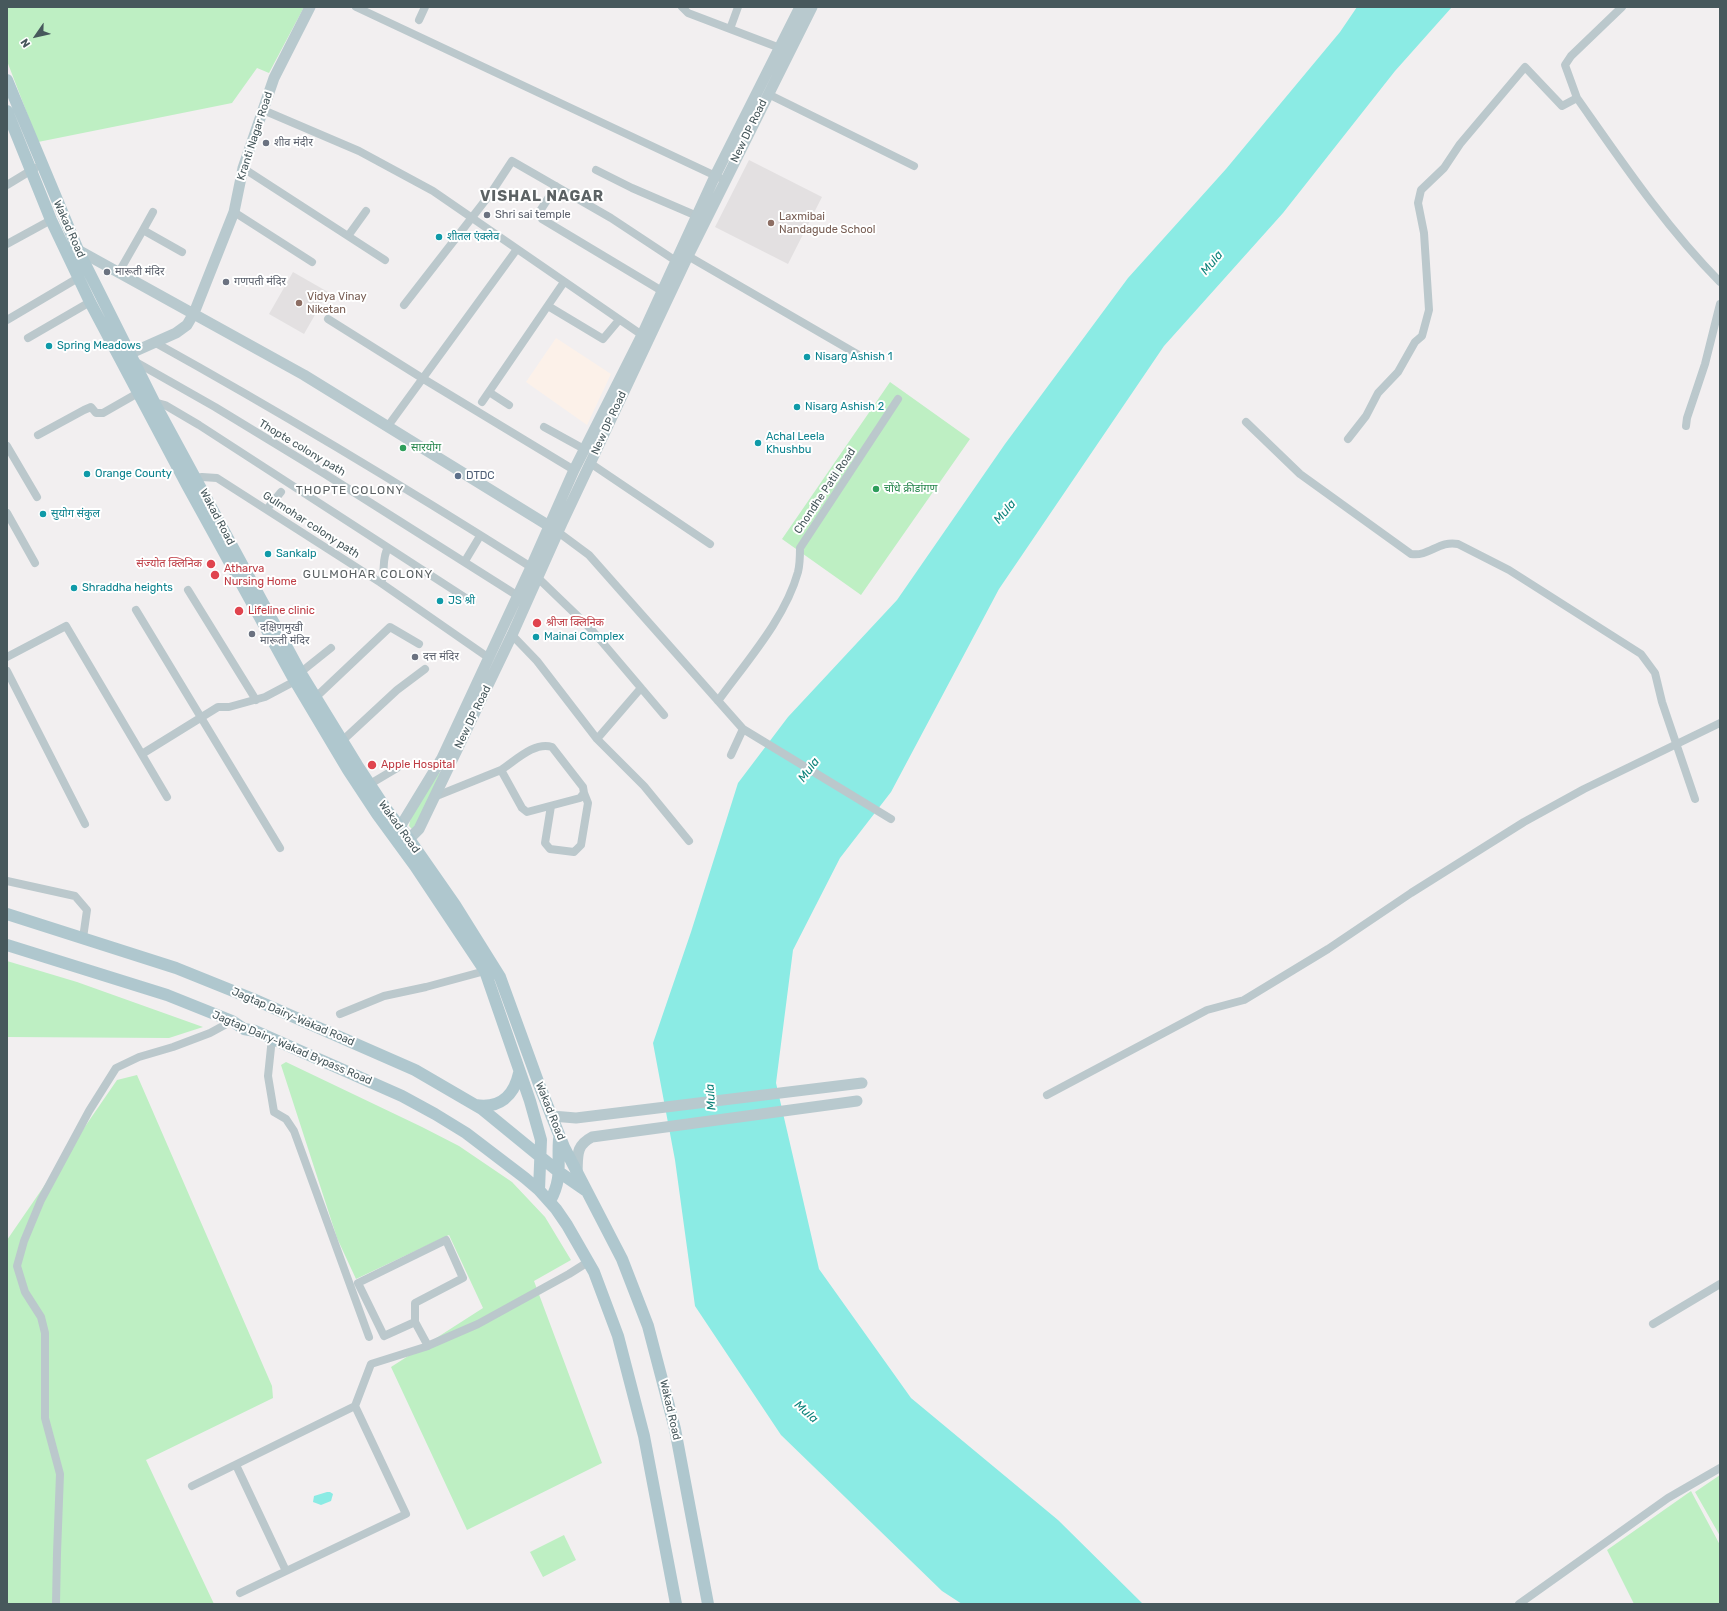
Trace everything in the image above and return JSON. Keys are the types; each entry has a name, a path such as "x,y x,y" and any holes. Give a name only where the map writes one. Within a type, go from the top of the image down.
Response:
{"main road":[{"name":"Kranti Nagar Road","path":"128,357 154,342 176,333 187,325 194,313 234,212 243,168 274,78 310,7"},
{"name":"New DP Road","path":"401,837 442,758 532,567 590,462 688,256 720,178 800,7"},
{"name":"New DP Road","path":"401,837 419,829 512,635 537,577 574,470 642,335 696,216 720,178 768,94 812,7"},
{"name":"Wakad Road","path":"7,80 36,167 51,220 72,251 78,278 90,302 128,357 138,393 187,485 300,677 316,697 485,971 519,1073 530,1101 541,1140 539,1190"},
{"name":"Wakad Road","path":"7,111 36,167 72,251 128,357 196,478 348,770 377,814 401,837 455,905 500,976 560,1135 577,1174 622,1260 648,1326 675,1429 708,1604"},
{"path":"72,251 119,272 304,375 554,529"},
{"name":"Jagtap Dairy-Wakad Road","path":"7,914 176,968 254,999 414,1070 474,1104 511,1131 557,1170 586,1191"},
{"name":"Jagtap Dairy-Wakad Bypass Road","path":"7,945 167,995 232,1021 244,1029 255,1031 272,1038 402,1096 466,1133 539,1190 550,1202"},
{"path":"474,1104 486,1106 493,1105 503,1100 514,1088 519,1073"},
{"path":"552,1116 576,1118 862,1083"},
{"path":"577,1174 578,1152 583,1141 592,1137 857,1101"},
{"path":"560,1135 557,1189 550,1202 567,1225 594,1272 613,1321 631,1382 644,1436 676,1604"}],"street":[{"path":"356,7 720,178"},
{"path":"419,20 425,7"},
{"path":"682,7 688,13 780,48"},
{"path":"730,29 738,7"},
{"path":"1622,7 1571,56 1565,65 1577,98 1641,189 1692,254 1720,282"},
{"path":"1348,439 1366,416 1378,393 1398,372 1415,342 1422,336 1429,310 1424,233 1418,202 1421,190 1444,168 1460,144 1525,66 1562,106 1577,98"},
{"path":"768,94 914,166"},
{"path":"263,110 359,151 433,191 642,335"},
{"path":"404,305 491,194 512,161 611,218 676,261"},
{"path":"7,185 36,167"},
{"path":"243,168 385,260"},
{"path":"596,170 632,188 696,216"},
{"path":"556,186 540,211 542,219 662,291"},
{"path":"348,236 366,211"},
{"path":"119,272 153,212"},
{"path":"234,212 312,262"},
{"path":"7,244 51,220"},
{"path":"143,230 182,252"},
{"path":"388,426 517,249"},
{"path":"688,256 857,354"},
{"path":"7,320 78,278"},
{"path":"482,402 564,282"},
{"path":"28,338 90,302"},
{"path":"1686,426 1687,418 1705,364 1720,304"},
{"path":"548,306 603,339 619,320"},
{"path":"328,319 574,470"},
{"path":"154,342 341,450 532,567"},
{"name":"Thopte colony path","path":"128,357 215,407 465,561 518,596"},
{"path":"489,392 509,405"},
{"path":"38,435 90,407 96,413 103,413 138,393"},
{"name":"Chondhe Patil Road","path":"718,702 766,635 791,594 799,570 800,548 898,399"},
{"path":"154,402 165,405 183,415 472,602"},
{"path":"1246,422 1300,474 1411,554 1423,554 1450,543 1458,544 1509,570 1641,654 1647,660 1655,673 1662,702 1695,799"},
{"path":"544,427 584,450"},
{"path":"7,446 37,497"},
{"path":"590,462 710,544"},
{"name":"Gulmohar colony path","path":"196,478 218,478 381,583 489,658"},
{"path":"267,509 281,492"},
{"path":"7,513 35,563"},
{"path":"554,529 589,555 743,729 891,819"},
{"path":"465,561 480,536"},
{"path":"381,583 385,571 384,554 388,548"},
{"path":"537,577 591,629 664,715"},
{"path":"188,590 256,700"},
{"path":"136,610 280,848"},
{"path":"7,657 66,626 168,797"},
{"path":"316,697 390,627 419,644"},
{"path":"512,635 536,662 596,739 644,786 689,841"},
{"path":"142,754 200,717 222,706 229,706 265,697 300,677 331,648"},
{"path":"342,740 397,690 425,669"},
{"path":"7,671 85,824"},
{"path":"596,739 641,688"},
{"path":"1046,1095 1208,1010 1244,1000 1328,949 1524,822 1677,743 1720,723"},
{"path":"731,755 743,729"},
{"path":"434,797 501,770 537,747 545,745 552,747 583,787 588,803 581,845 574,852 550,849 547,847 546,843 551,806"},
{"path":"370,784 397,768"},
{"path":"501,770 522,808 527,812 580,798 584,793"},
{"path":"7,881 75,896 87,910 83,938"},
{"path":"340,1014 384,996 434,985 485,971"},
{"path":"56,1604 60,1474 45,1418 45,1332 41,1317 25,1292 17,1266 24,1241 41,1200 89,1110 116,1068 139,1057 203,1036 232,1021"},
{"path":"272,1038 268,1076 274,1112 286,1119 294,1131 369,1337"},
{"path":"416,1322 384,1336 358,1283 446,1240 463,1278 415,1303 416,1322 428,1346"},
{"path":"192,1486 355,1406 370,1364 428,1346 478,1324 588,1262"},
{"path":"1653,1324 1720,1284"},
{"path":"240,1593 406,1514 355,1406"},
{"path":"236,1465 286,1571"},
{"path":"1519,1604 1668,1498 1720,1468"}],"shaded area":[{"path":"749,160 822,197 788,264 715,227"},
{"name":"Vidya Vinay Niketan","path":"293,272 328,292 304,334 269,314"},
{"path":"556,338 611,374 587,425 526,382"}],"green space":[{"path":"7,7 304,7 269,73 257,68 232,103 38,142 7,61"},
{"name":"चोंधे क्रीडांगण","path":"890,382 970,439 861,595 782,539"},
{"path":"438,772 442,774 420,820 412,829 409,826 412,812"},
{"path":"7,961 77,982 203,1027 169,1038 7,1037"},
{"path":"286,1062 459,1146 512,1182 545,1217 571,1260 534,1281 602,1463 467,1530 391,1367 483,1308 449,1235 356,1279 337,1238 281,1065"},
{"path":"137,1075 272,1386 273,1398 146,1460 214,1604 7,1604 7,1240 117,1080"},
{"path":"1720,1475 1720,1536 1695,1492"},
{"path":"1691,1491 1720,1545 1720,1604 1634,1604 1607,1550"},
{"path":"564,1535 576,1560 543,1577 530,1552"}],"water":[{"name":"Mula","path":"1357,7 1452,7 1395,71 1283,213 1164,346 999,589 891,792 840,858 793,950 776,1083 819,1269 911,1398 1058,1520 1143,1604 962,1604 942,1591 781,1435 695,1306 675,1160 653,1043 691,932 738,783 788,717 897,600 1005,444 1128,278 1226,169 1340,32"},
{"path":"327,1492 333,1494 331,1501 321,1505 313,1502 314,1496"}],"place":[{"name":"शीव मंदीर","path":"266,143"},
{"name":"Shri sai temple","path":"487,215"},
{"name":"Laxmibai Nandagude School","path":"771,223"},
{"name":"शीतल एंक्लेव","path":"439,237"},
{"name":"मारूती मंदिर","path":"107,272"},
{"name":"गणपती मंदिर","path":"226,282"},
{"name":"Vidya Vinay Niketan","path":"299,303"},
{"name":"Spring Meadows","path":"49,346"},
{"name":"Nisarg Ashish 1","path":"807,357"},
{"name":"Nisarg Ashish 2","path":"797,407"},
{"name":"Achal Leela Khushbu","path":"758,443"},
{"name":"सारयोग","path":"403,448"},
{"name":"Orange County","path":"87,474"},
{"name":"DTDC","path":"458,476"},
{"name":"चोंधे क्रीडांगण","path":"876,489"},
{"name":"सुयोग संकुल","path":"43,514"},
{"name":"Sankalp","path":"268,554"},
{"name":"संज्योत क्लिनिक","path":"211,564"},
{"name":"Atharva Nursing Home","path":"215,575"},
{"name":"Shraddha heights","path":"74,588"},
{"name":"JS श्री","path":"440,601"},
{"name":"Lifeline clinic","path":"239,611"},
{"name":"श्रीजा क्लिनिक","path":"537,623"},
{"name":"दक्षिणमुखी मारूती मंदिर","path":"252,634"},
{"name":"Mainai Complex","path":"536,637"},
{"name":"दत्त मंदिर","path":"415,657"},
{"name":"Apple Hospital","path":"372,765"}],"district":[{"name":"VISHAL NAGAR","path":"542,197"},
{"name":"THOPTE COLONY","path":"350,491"},
{"name":"GULMOHAR COLONY","path":"368,575"}]}
